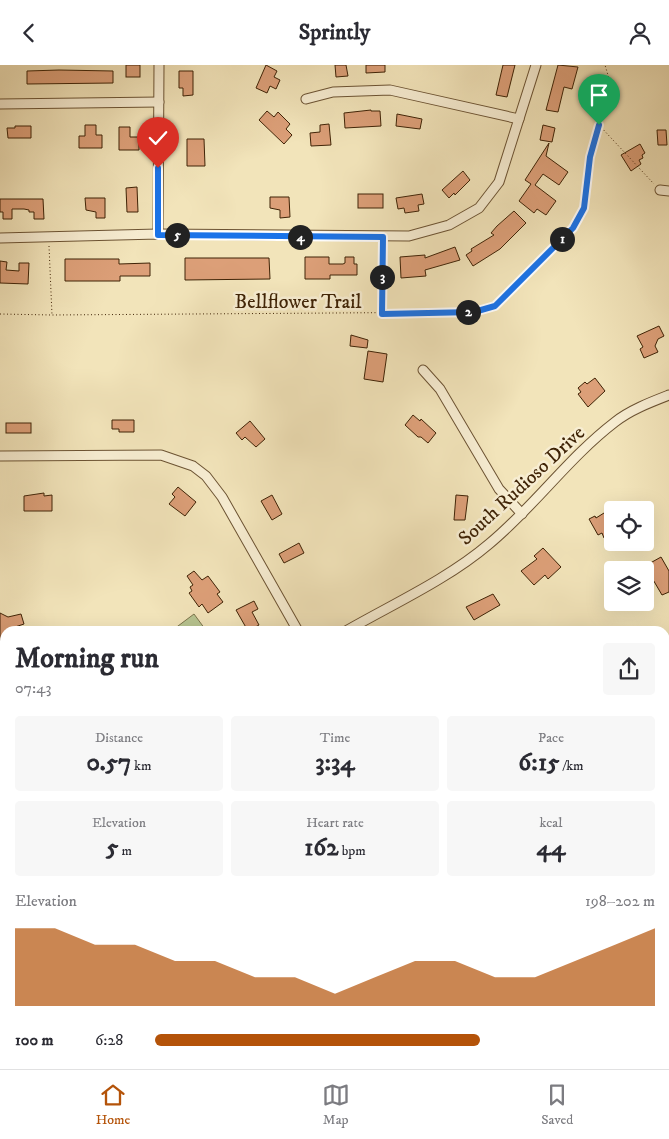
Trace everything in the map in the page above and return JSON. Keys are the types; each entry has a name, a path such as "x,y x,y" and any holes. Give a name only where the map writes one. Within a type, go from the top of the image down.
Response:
{"street":[{"path":"158,235 159,65"},
{"path":"0,237 158,235 409,237 449,225 480,208 499,182 536,65"},
{"path":"306,99 333,92 390,90 519,119"},
{"path":"0,104 159,102"},
{"path":"424,370 440,389 499,489 522,514"},
{"name":"South Rudioso Drive","path":"355,626 454,569 489,544 522,514 598,436 616,421 669,395"},
{"path":"0,456 161,455 193,466 206,476 222,497 295,626"}],"path":[{"name":"Bellflower Trail","path":"0,314 382,314 474,312 495,306 573,228 584,208 590,157 610,81 605,65"},
{"path":"599,125 664,191"},
{"path":"49,237 52,315"},
{"path":"382,314 383,237"}],"green space":[{"path":"194,614 203,626 178,626"}],"building":[{"path":"126,65 140,65 140,77 126,77"},
{"path":"266,65 277,71 274,77 280,80 276,89 270,86 267,93 256,88"},
{"path":"335,65 346,65 348,76 336,77"},
{"path":"366,65 385,65 385,72 366,73"},
{"path":"503,65 515,65 507,97 496,95"},
{"path":"558,65 578,67 572,89 564,87 558,112 546,110"},
{"path":"27,71 113,71 113,83 27,84"},
{"path":"179,71 193,71 193,95 183,96 183,88 179,88"},
{"path":"267,111 274,117 278,112 290,124 286,129 292,135 284,144 259,120"},
{"path":"380,111 381,126 345,128 344,113"},
{"path":"397,114 422,119 420,129 396,126"},
{"path":"329,124 331,145 311,146 310,133 320,132 320,125"},
{"path":"85,125 96,125 96,135 102,135 102,148 79,148 79,136 85,136"},
{"path":"543,125 555,128 552,142 540,140"},
{"path":"15,126 31,126 31,138 8,138 7,128 15,128"},
{"path":"119,127 130,127 130,137 139,137 139,150 119,150"},
{"path":"657,130 666,130 667,145 658,145"},
{"path":"187,139 204,139 205,166 187,166"},
{"path":"549,143 546,156 568,172 559,185 543,174 535,185 556,201 546,215 537,209 534,213 519,201 531,184 525,180"},
{"path":"640,144 645,153 642,155 643,158 639,160 641,164 631,171 621,155"},
{"path":"463,171 470,180 455,195 454,193 449,198 442,190"},
{"path":"137,187 138,212 127,212 126,188"},
{"path":"358,194 383,194 383,208 358,208"},
{"path":"422,194 424,204 418,205 419,211 405,213 404,208 398,209 396,198"},
{"path":"270,197 289,197 290,217 280,218 280,210 270,208"},
{"path":"85,198 105,198 105,218 96,218 96,212 86,210"},
{"path":"0,199 43,199 44,219 34,219 34,212 29,212 29,210 12,209 12,219 3,219 3,212 0,212"},
{"path":"514,211 526,223 500,249 473,266 466,255 472,251 471,249 494,235 491,233"},
{"path":"455,247 460,260 425,270 426,276 401,278 400,257 425,255 425,258"},
{"path":"305,257 329,257 329,264 343,264 345,263 345,257 354,257 354,264 357,264 357,275 330,275 330,279 305,279"},
{"path":"185,258 269,258 270,279 185,280"},
{"path":"65,259 119,259 119,264 150,263 150,276 120,276 120,281 65,281"},
{"path":"0,261 7,262 6,270 19,271 19,263 29,263 28,284 0,283"},
{"path":"659,326 664,336 658,339 655,346 658,352 644,358 640,349 643,347 637,336"},
{"path":"351,335 368,340 367,348 350,346"},
{"path":"368,351 387,354 383,382 364,379"},
{"path":"595,378 605,391 588,407 578,394 581,392 578,388 585,382 587,384"},
{"path":"413,415 420,421 421,419 436,433 428,443 405,425"},
{"path":"112,420 134,420 134,432 119,432 119,429 112,429"},
{"path":"250,421 265,439 256,447 245,437 242,440 236,433"},
{"path":"6,423 31,423 31,433 6,433"},
{"path":"178,487 196,502 185,516 169,504 175,497 172,494"},
{"path":"44,493 44,496 52,495 52,511 24,511 24,496"},
{"path":"272,495 282,514 272,520 261,501"},
{"path":"456,495 468,496 465,520 454,520"},
{"path":"604,513 604,538 602,533 598,535 589,519 595,516 596,518"},
{"path":"299,543 304,553 284,563 279,554"},
{"path":"543,548 561,567 548,579 545,575 534,585 521,571 537,559 534,556"},
{"path":"661,557 669,571 669,592 662,595 654,581 654,561"},
{"path":"194,571 202,580 208,576 220,592 217,594 223,602 208,613 202,604 199,607 189,593 192,591 190,587 193,585 187,576"},
{"path":"493,594 500,605 474,620 466,607"},
{"path":"254,601 258,609 252,612 259,625 245,626 236,610"},
{"path":"0,613 8,617 21,614 24,624 0,626"}],"route":[{"path":"158,168 158,235 383,237 382,314 474,312 495,306 573,228 584,208 590,157 599,125"}]}
